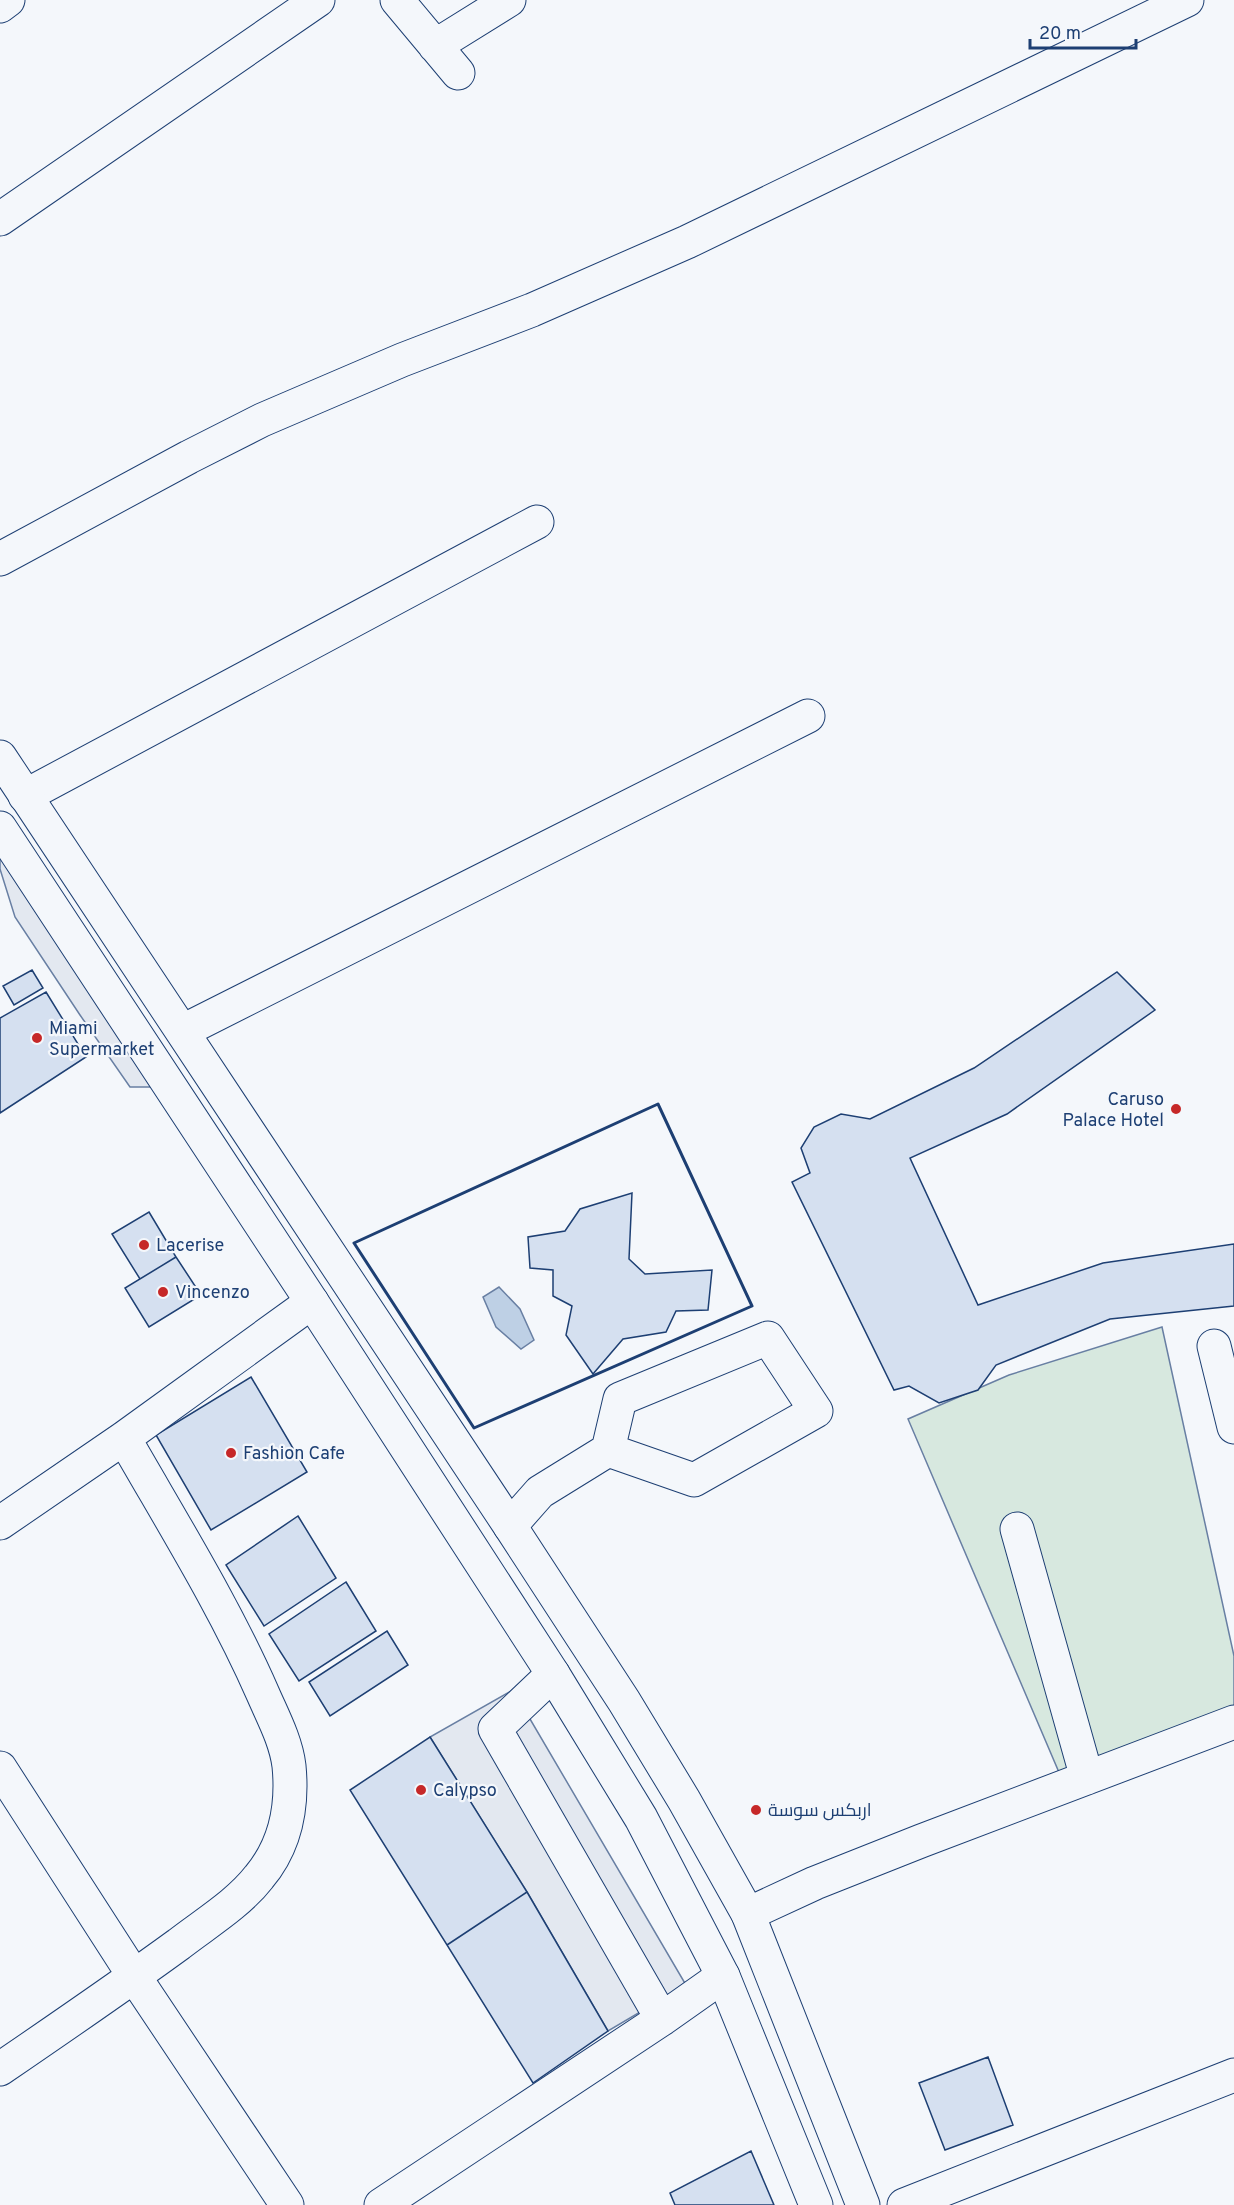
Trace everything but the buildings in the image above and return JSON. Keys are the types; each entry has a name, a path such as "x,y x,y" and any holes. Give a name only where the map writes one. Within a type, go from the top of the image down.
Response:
{"street":[{"path":"0,6 8,0"},
{"path":"0,219 318,0"},
{"path":"397,0 458,73"},
{"path":"435,46 509,0"},
{"path":"0,559 262,420 402,360 532,310 676,246 1187,0"},
{"path":"25,796 537,522"},
{"path":"183,1031 808,716"},
{"path":"0,757 510,1526 636,1720 684,1800 748,1914 863,2205"},
{"path":"0,828 312,1302 553,1674 641,1818 723,1976 816,2205"},
{"path":"0,1523 124,1438 312,1302"},
{"path":"510,1526 540,1492 608,1450 620,1399 768,1338 816,1411 694,1480 608,1450"},
{"path":"1214,1347 1234,1427"},
{"path":"0,2069 135,1977 234,1903 259,1878 276,1854 286,1825 290,1798 289,1765 284,1742 251,1668 124,1438"},
{"path":"1017,1529 1087,1779"},
{"path":"553,1674 495,1729 662,2019"},
{"path":"748,1914 921,1841 1234,1722"},
{"path":"0,1768 135,1977 287,2205"},
{"path":"381,2205 723,1976"},
{"path":"904,2205 1234,2075"}],"shaded area":[{"path":"0,847 165,1087 130,1087 80,1015 15,917 0,869"},
{"path":"1162,1327 1234,1656 1234,1713 1061,1777 908,1419 1009,1375"},
{"path":"513,1690 686,1985 608,2031 527,1892 430,1737"}],"water":[{"path":"499,1287 520,1309 534,1340 521,1349 496,1327 483,1297"}],"wall":[{"path":"658,1104 752,1306 474,1428 354,1243 658,1104"}],"place":[{"name":"Miami Supermarket","path":"37,1038"},
{"name":"Caruso Palace Hotel","path":"1176,1109"},
{"name":"Lacerise","path":"144,1245"},
{"name":"Vincenzo","path":"163,1292"},
{"name":"Fashion Cafe","path":"231,1453"},
{"name":"Calypso","path":"421,1790"},
{"name":"اربكس سوسة","path":"756,1810"}]}
